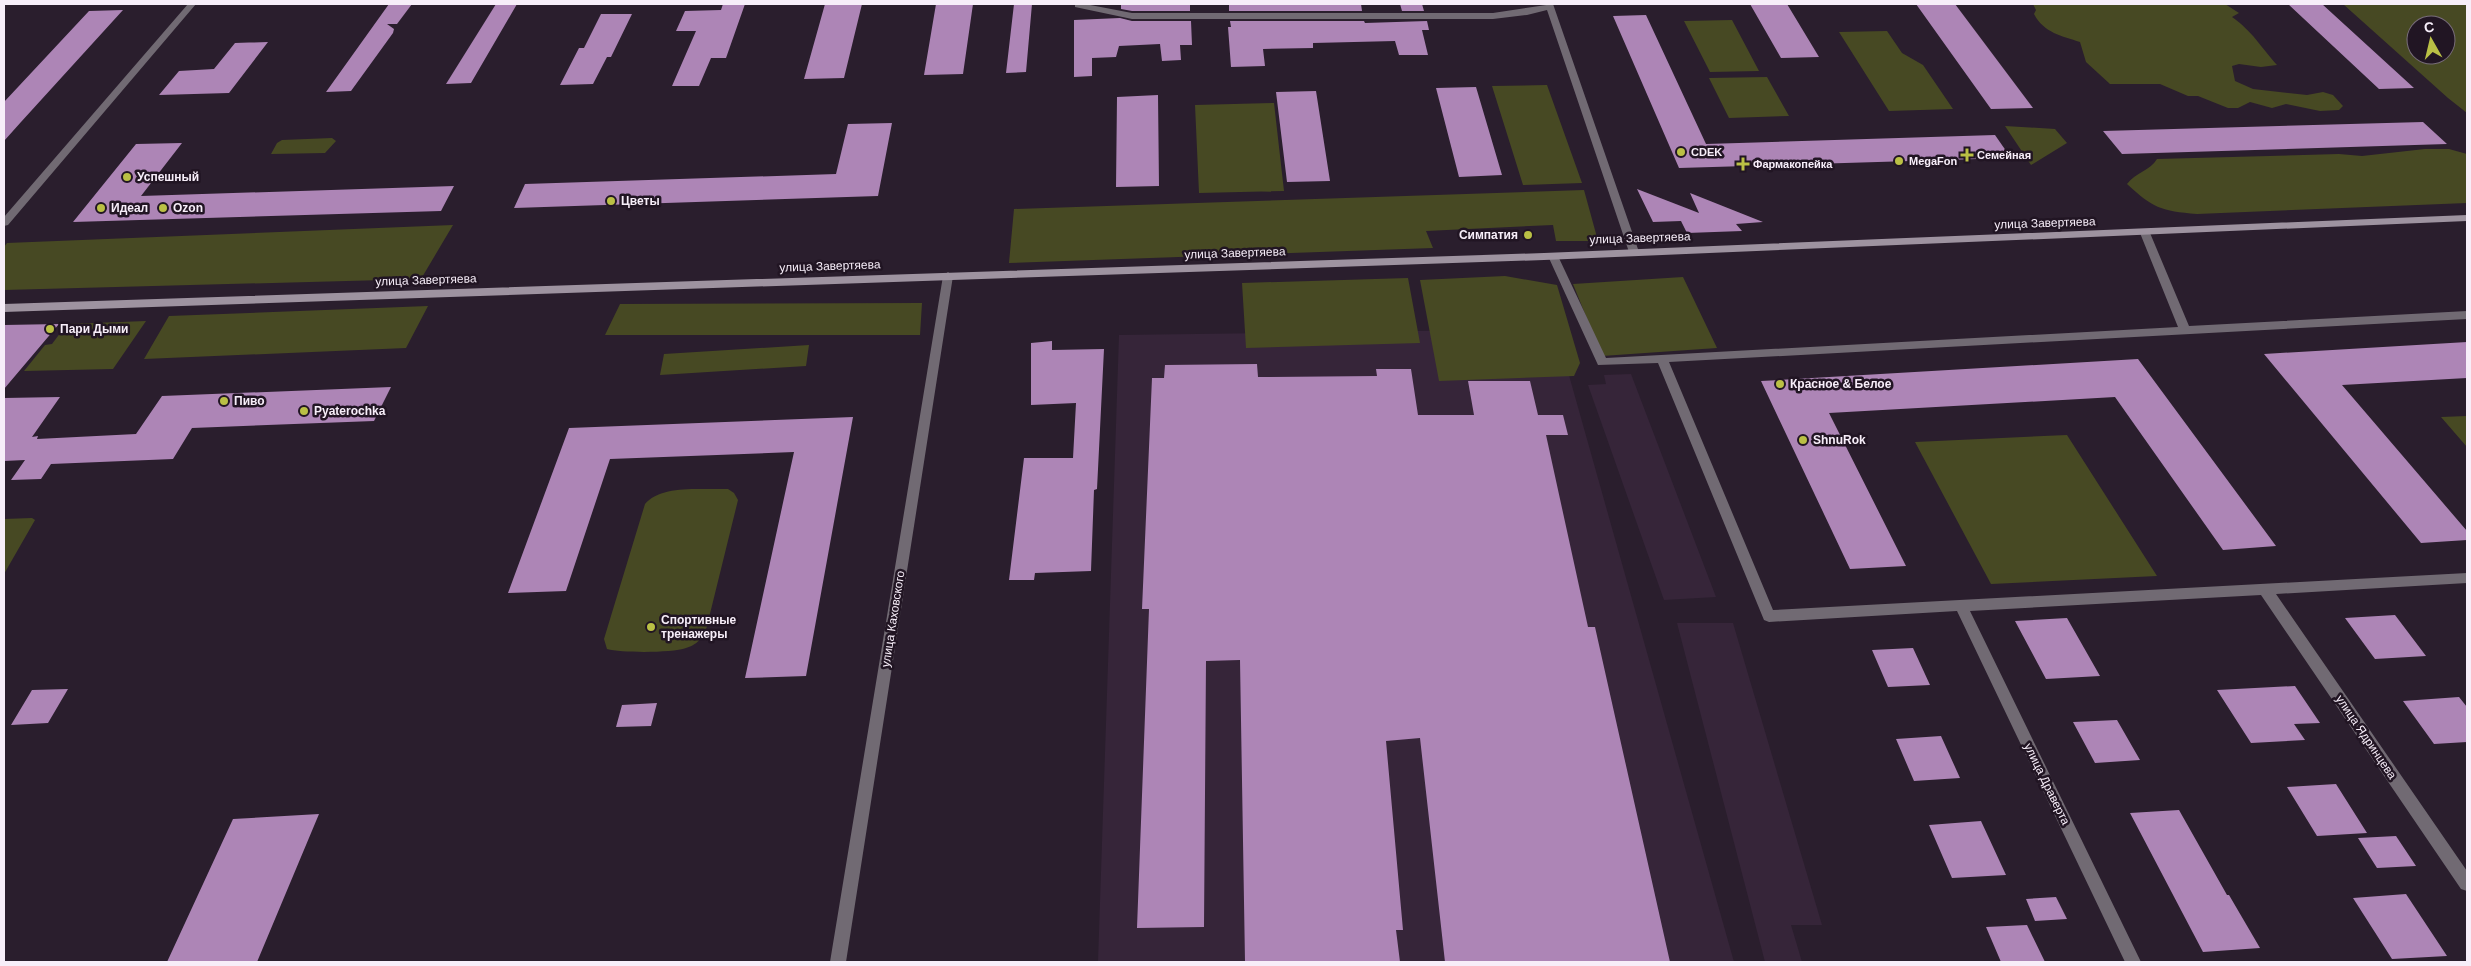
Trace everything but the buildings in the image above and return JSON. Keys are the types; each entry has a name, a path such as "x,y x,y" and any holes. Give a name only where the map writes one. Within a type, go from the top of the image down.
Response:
{"main road":[{"name":"улица Завертяева","path":"4,308 1554,256 2145,233 2467,218"}],"street":[{"path":"4,223 192,4"},
{"path":"1078,5 1132,16 1493,16 1528,12 1549,5 1634,252"},
{"path":"2145,233 2185,330"},
{"path":"1554,256 1602,362 2467,315"},
{"name":"улица Каховского","path":"838,962 948,276"},
{"path":"1662,359 1770,616 2467,578"},
{"name":"улица Ядринцева","path":"2264,589 2467,884"},
{"name":"улица Драверта","path":"1961,606 2133,962"}],"shaded area":[{"path":"1556,329 1734,962 1098,962 1119,335"},
{"path":"1631,374 1716,597 1664,600 1588,385 1606,384 1604,375"},
{"path":"1677,623 1733,623 1822,925 1791,925 1802,962 1765,962"}],"green space":[{"path":"2033,4 2225,4 2239,13 2232,17 2251,34 2277,65 2261,67 2239,64 2232,66 2235,81 2253,89 2307,95 2323,92 2333,95 2343,106 2339,110 2320,111 2286,104 2272,108 2250,102 2238,108 2228,108 2198,96 2188,96 2160,84 2110,84 2086,62 2080,42 2060,36 2043,26 2034,14 2036,10"},
{"path":"2343,4 2467,4 2467,113 2411,65 2456,65 2456,15 2406,15 2406,60"},
{"path":"1732,20 1759,71 1710,72 1684,21"},
{"path":"1887,31 1902,53 1923,65 1953,109 1889,111 1839,32"},
{"path":"1767,77 1789,116 1729,118 1709,78"},
{"path":"1547,85 1582,183 1523,185 1492,86"},
{"path":"1274,103 1284,191 1199,193 1195,105"},
{"path":"2005,126 2055,129 2067,143 2031,165"},
{"path":"332,138 336,141 325,153 271,154 277,143 282,140"},
{"path":"2425,149 2449,149 2467,154 2467,203 2197,214 2166,210 2158,207 2127,184 2151,166 2157,159 2339,154 2362,156"},
{"path":"1584,190 1598,241 1556,241 1553,225 1426,231 1433,248 1009,263 1014,209"},
{"path":"453,225 421,279 4,290 4,247 7,243"},
{"path":"1505,276 1557,285 1580,363 1574,376 1439,381 1420,280"},
{"path":"1683,277 1717,348 1602,356 1573,284"},
{"path":"1408,278 1420,343 1246,348 1242,283"},
{"path":"922,303 920,335 605,335 620,304"},
{"path":"428,306 406,348 144,359 169,316"},
{"path":"146,321 113,369 24,371 45,345 52,344 67,324"},
{"path":"809,345 806,366 660,375 664,354"},
{"path":"2467,416 2467,447 2441,417"},
{"path":"2067,435 2157,576 1991,584 1915,442"},
{"path":"684,489 728,489 734,493 738,500 705,634 694,645 679,650 647,652 607,649 604,639 645,504 661,493 672,491"},
{"path":"32,518 35,520 4,574 4,519"}],"place":[{"name":"CDEK","path":"1681,152"},
{"name":"Семейная","path":"1967,155"},
{"name":"MegaFon","path":"1899,161"},
{"name":"Фармакопейка","path":"1743,164"},
{"name":"Успешный","path":"127,177"},
{"name":"Цветы","path":"611,201"},
{"name":"Идеал","path":"101,208"},
{"name":"Ozon","path":"163,208"},
{"name":"Симпатия","path":"1528,235"},
{"name":"Пари Дыми","path":"50,329"},
{"name":"Красное & Белое","path":"1780,384"},
{"name":"Пиво","path":"224,401"},
{"name":"Pyaterochka","path":"304,411"},
{"name":"ShnuRok","path":"1803,440"},
{"name":"Спортивные тренажеры","path":"651,627"}]}
